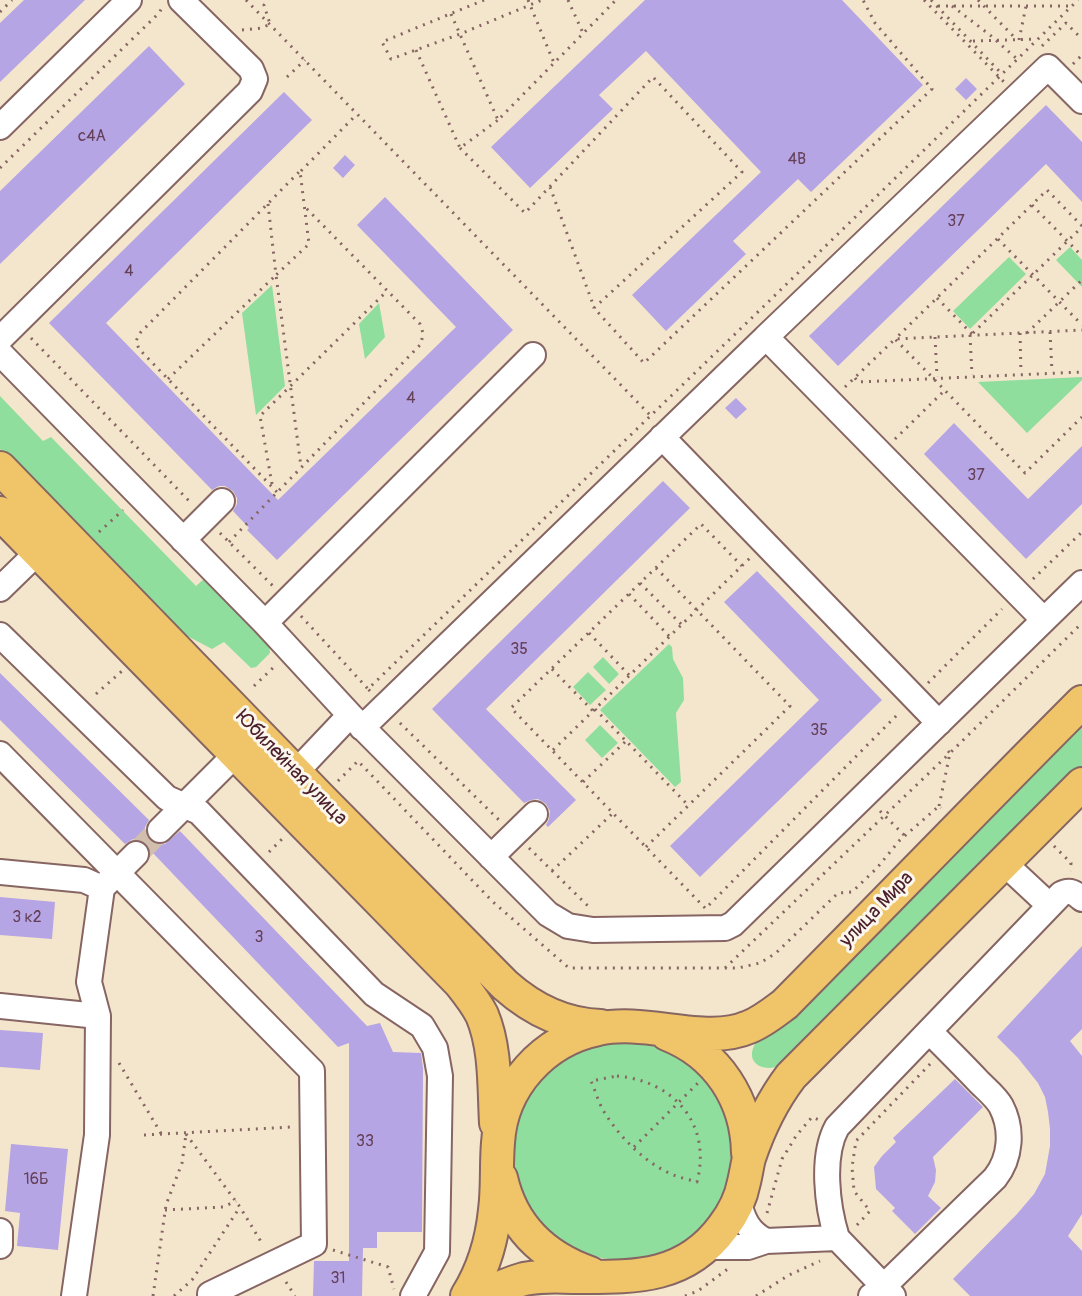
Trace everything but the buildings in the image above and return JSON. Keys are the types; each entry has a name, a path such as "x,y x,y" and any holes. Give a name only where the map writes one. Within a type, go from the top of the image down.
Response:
{"main road":[{"name":"Юбилейная улица","path":"0,468 296,772 310,810 472,998 481,1014 491,1049 498,1155"},
{"name":"Юбилейная улица","path":"0,513 235,755 310,810 518,996 534,1008 571,1023 621,1026"},
{"name":"улица Мира","path":"467,1296 490,1242 502,1118 510,1095 541,1056 561,1042 584,1032 621,1026 728,1033 747,1029 765,1019 785,1004 848,941 950,815 1082,702"},
{"path":"748,1160 769,1108 791,1076 1082,784"},
{"path":"484,1296 524,1280 545,1276 638,1276 662,1271 685,1261 705,1247 722,1229 738,1200 748,1160 748,1137 733,1090 715,1066 680,1039 657,1030 621,1026"},
{"path":"498,1155 504,1191 514,1214 528,1234 566,1264 590,1273 614,1277"}],"street":[{"path":"0,127 129,0"},
{"path":"0,339 250,91 255,79 251,69 181,0"},
{"path":"296,772 382,703 657,426 766,337 1048,67 1082,101"},
{"path":"766,337 1044,620"},
{"path":"0,353 265,623 356,722 548,914 568,926 593,930 725,928 733,924 1082,583"},
{"path":"265,623 283,597 533,355"},
{"path":"657,426 939,723"},
{"path":"183,540 222,501"},
{"path":"0,589 38,552"},
{"path":"0,635 167,798 199,812 374,994 422,1026 435,1048 440,1076 437,1252 413,1296"},
{"path":"0,754 110,881 312,1071 314,1244 210,1296"},
{"path":"160,830 235,755"},
{"path":"496,861 539,818"},
{"path":"74,1296 97,1135 98,1022 89,982 110,881 136,854"},
{"path":"938,1040 1002,1109 1009,1141 1005,1162 995,1178 882,1293 839,1240 831,1214 828,1178 833,1134 837,1127 938,1040 1067,898 1004,863"},
{"path":"0,872 110,881"},
{"path":"0,1006 98,1022"},
{"path":"738,1200 748,1228 766,1241"},
{"path":"0,1231 0,1246"},
{"path":"705,1247 748,1247 766,1241 839,1240"}],"path":[{"path":"0,12 12,0"},
{"path":"246,0 657,426"},
{"path":"269,0 264,5 270,24"},
{"path":"484,0 382,42 391,59 460,34 529,2 542,0"},
{"path":"568,0 583,34"},
{"path":"460,148 498,120 616,0"},
{"path":"550,187 594,308 644,363 932,89 875,23 863,0"},
{"path":"924,0 1001,75"},
{"path":"931,0 971,41 1004,82"},
{"path":"978,0 1018,40"},
{"path":"382,703 1078,0"},
{"path":"529,2 554,63"},
{"path":"938,6 1072,6"},
{"path":"1018,40 1026,6"},
{"path":"0,168 159,13"},
{"path":"451,14 498,120"},
{"path":"1033,54 1066,23 1082,39"},
{"path":"242,30 270,24"},
{"path":"971,41 1037,39"},
{"path":"416,50 460,148 525,213 653,77 742,172 594,308"},
{"path":"287,77 305,60"},
{"path":"277,492 139,349 136,341 140,333 357,114"},
{"path":"168,379 309,244 300,171"},
{"path":"842,390 1047,190 1082,226 971,335"},
{"path":"268,204 301,468"},
{"path":"1032,205 1082,256"},
{"path":"229,542 421,344 423,333 420,324 305,207"},
{"path":"998,239 1082,328"},
{"path":"1027,333 1082,280"},
{"path":"272,487 260,416 387,291"},
{"path":"937,298 971,335 972,377"},
{"path":"895,339 1082,328"},
{"path":"1050,332 1052,373"},
{"path":"1020,333 1022,375"},
{"path":"27,334 195,507"},
{"path":"935,337 935,378"},
{"path":"895,339 1025,473 1082,417"},
{"path":"855,378 858,382 1082,372"},
{"path":"892,441 945,390"},
{"path":"687,889 511,708 701,524 742,566"},
{"path":"213,525 382,703 500,820"},
{"path":"704,910 1082,532"},
{"path":"553,751 752,557"},
{"path":"646,847 790,706 656,568"},
{"path":"640,583 682,625"},
{"path":"629,594 670,637"},
{"path":"725,968 1082,623"},
{"path":"589,633 630,676"},
{"path":"254,686 290,651"},
{"path":"96,694 139,656"},
{"path":"552,669 688,806"},
{"path":"583,782 626,741"},
{"path":"253,869 358,761 492,901 569,968 750,966 776,953 838,893 852,892 905,836 950,815 950,753"},
{"path":"877,808 905,836"},
{"path":"552,871 613,812"},
{"path":"1037,829 1071,863 1067,898"},
{"path":"528,848 594,912"},
{"path":"98,1022 162,1135"},
{"path":"756,1296 789,1275 827,1257 839,1240 870,1211 854,1191 852,1167 856,1141 938,1040"},
{"path":"634,1147 715,1066"},
{"path":"617,1076 639,1080 663,1089 679,1102 697,1133 700,1161 697,1182 668,1173 634,1147 602,1108 591,1081 617,1076"},
{"path":"144,1135 313,1126"},
{"path":"186,1134 236,1201 295,1296"},
{"path":"153,1296 165,1210 182,1163 186,1134"},
{"path":"165,1210 223,1207 236,1201"},
{"path":"174,1296 192,1280 240,1207"},
{"path":"314,1244 388,1267 396,1296"}],"green space":[{"path":"1070,247 1082,260 1082,287 1056,260"},
{"path":"1009,257 1026,274 970,329 953,311"},
{"path":"272,285 285,386 256,415 242,313"},
{"path":"379,303 385,337 365,359 359,324"},
{"path":"1082,377 1027,433 978,382"},
{"path":"0,396 43,441 51,437 196,586 204,579 269,644 270,653 256,667 251,668 224,642 212,649 170,627 0,449"},
{"path":"669,644 683,678 684,700 676,713 681,782 675,787 600,710"},
{"path":"603,657 619,674 609,684 593,667"},
{"path":"588,672 606,690 590,705 573,687"},
{"path":"1082,717 1082,768 781,1065 769,1068 754,1062 752,1051 762,1034"},
{"path":"600,725 618,743 602,758 585,740"},
{"path":"623,1042 644,1044 665,1051 700,1074 723,1109 730,1130 730,1172 723,1193 700,1228 665,1251 644,1258 623,1260 602,1258 581,1251 546,1228 523,1193 516,1172 514,1151 516,1130 523,1109 546,1074 581,1051 602,1044"}],"tunnel":[{"path":"136,854 160,830"}]}
